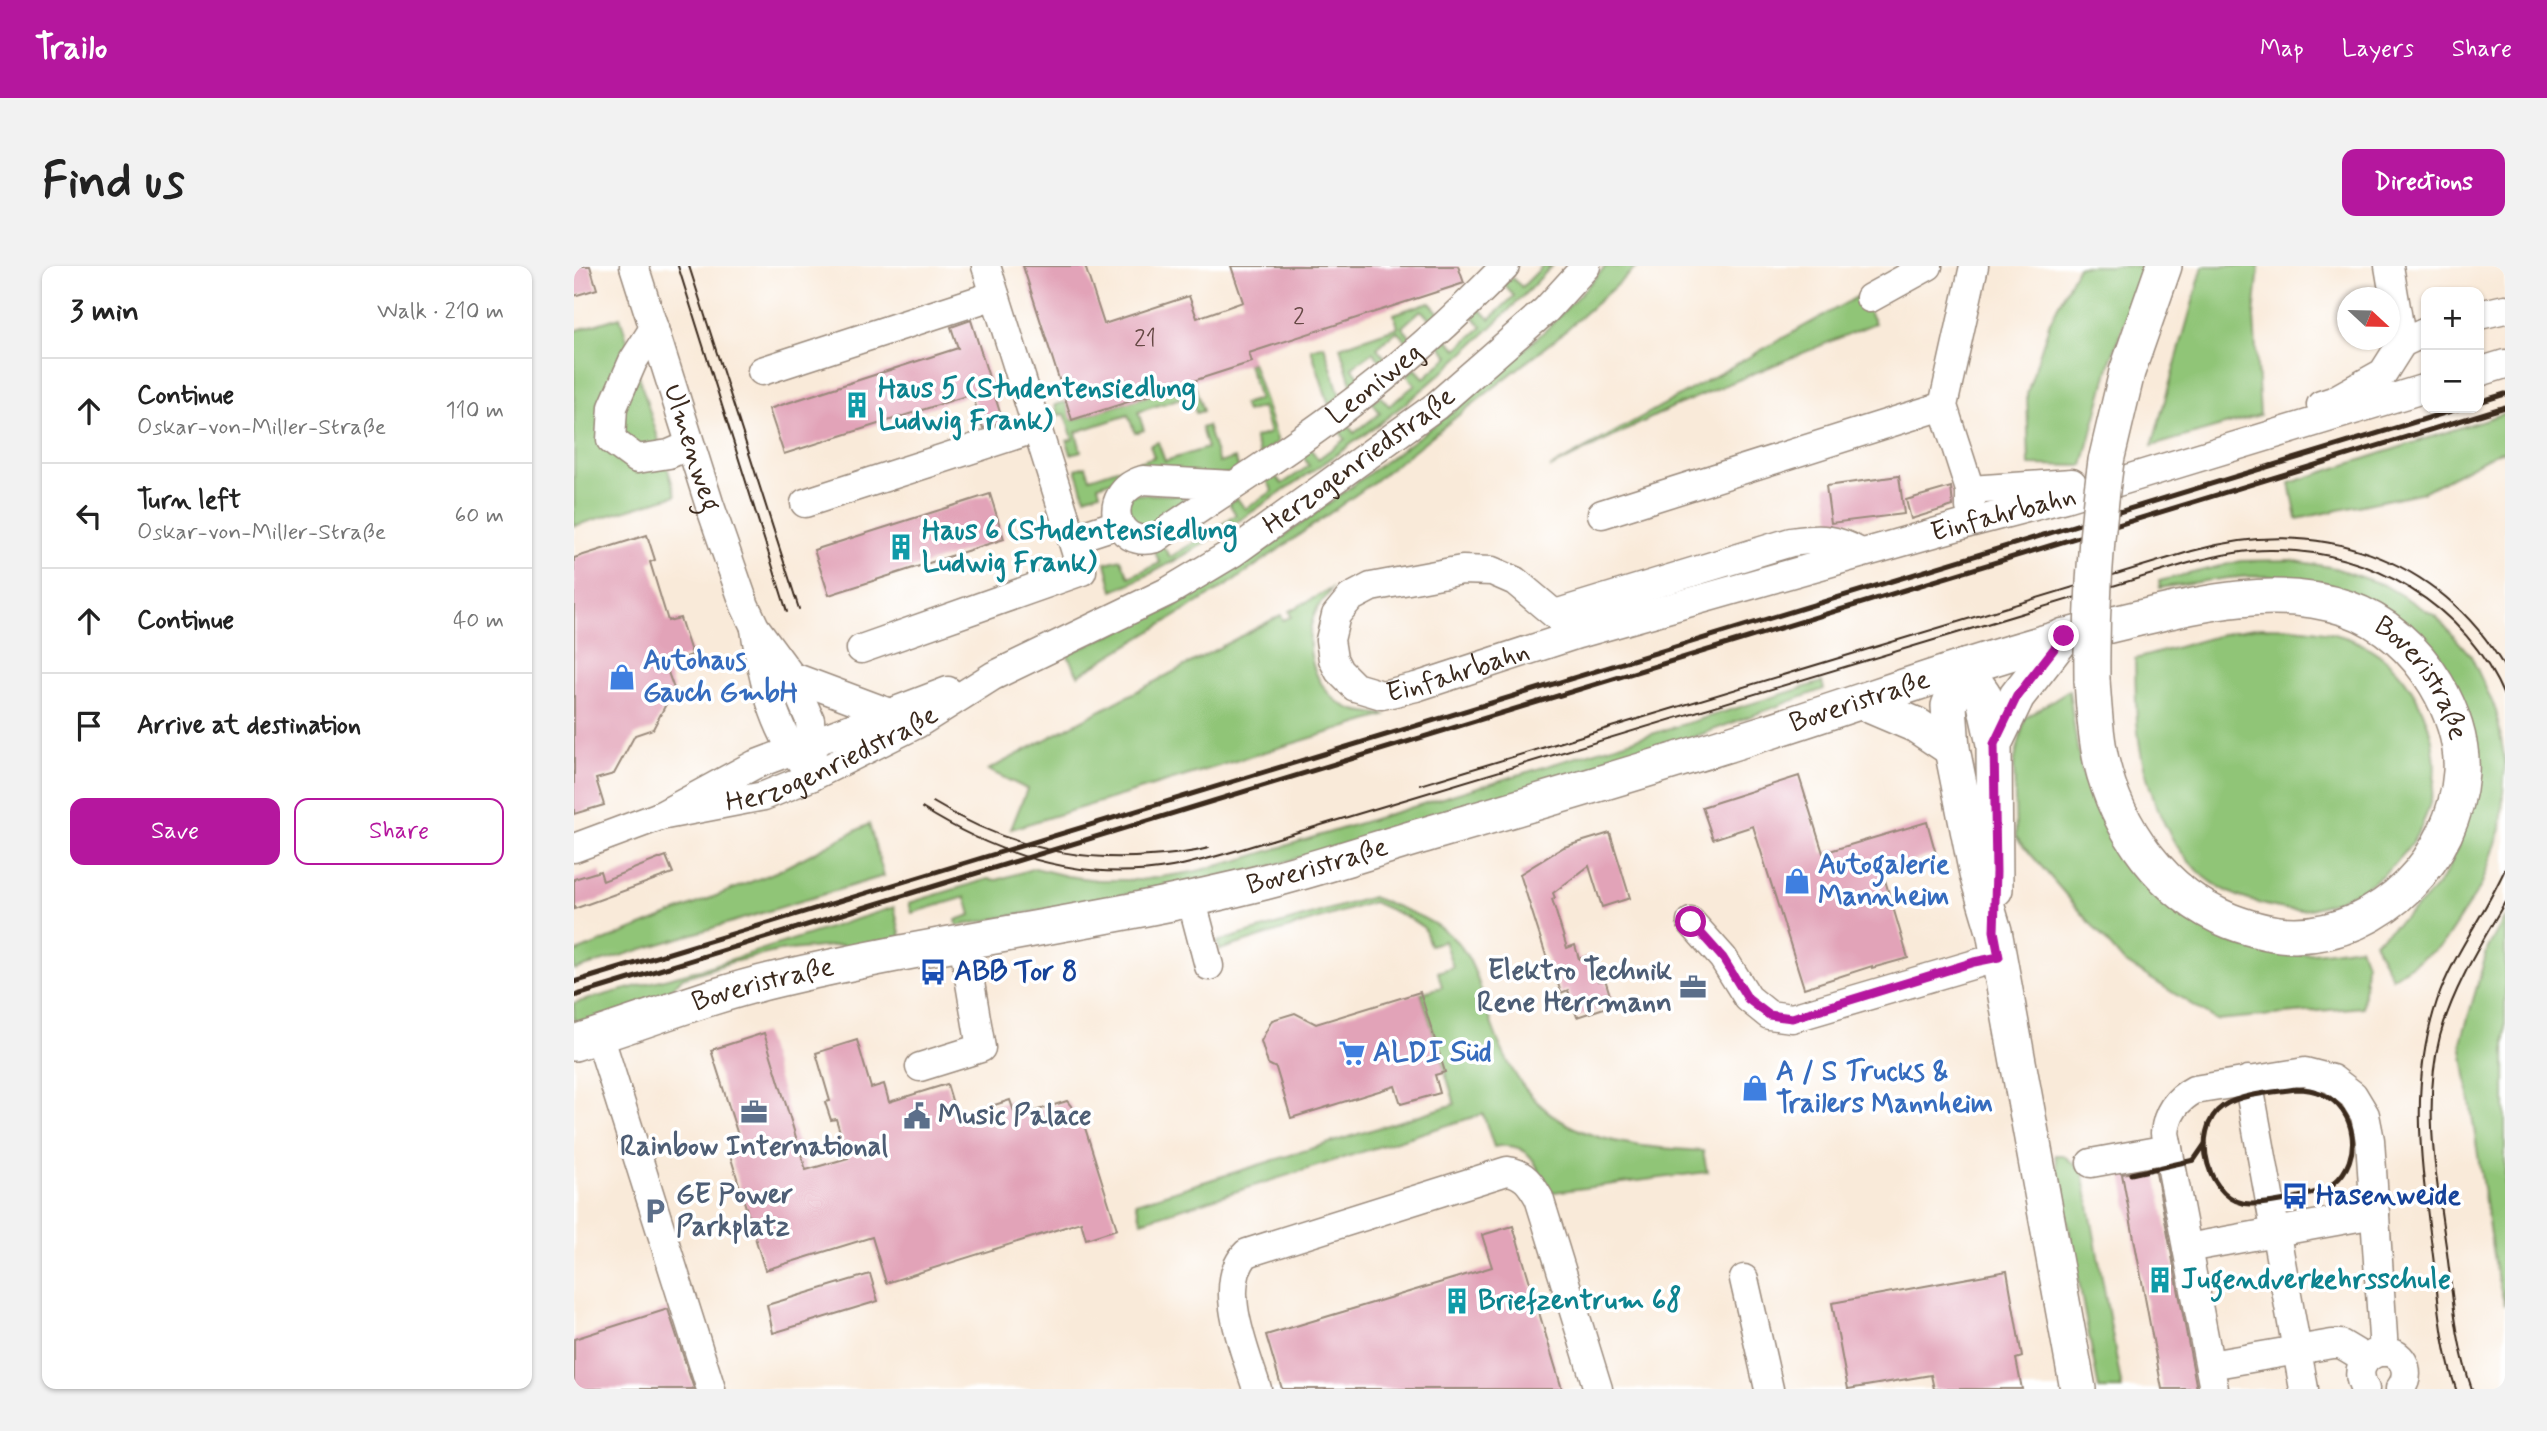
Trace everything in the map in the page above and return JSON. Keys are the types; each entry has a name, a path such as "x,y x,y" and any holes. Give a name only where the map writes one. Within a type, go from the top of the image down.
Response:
{"main road":[{"name":"Boveristraße","path":"586,1039 775,980 1266,881 1627,776 2064,636 2194,605 2249,598 2315,599 2352,610 2378,623 2401,640 2425,666 2446,701 2458,740 2461,770 2455,803 2444,835 2426,866 2402,892 2375,914 2334,929 2295,935 2256,930 2219,917 2189,898 2166,878 2140,848 2117,810 2100,758 2092,680 2091,608 2095,538 2106,461 2127,372 2164,266"},
{"path":"1994,744 2017,696 2064,636"},
{"path":"1964,667 1983,694 1994,744 1996,944"},
{"path":"1964,667 1949,706 1952,749 1977,874 1996,944 2078,1389"},
{"path":"1862,702 1916,725 1952,749"}],"street":[{"name":"Ulmenweg","path":"634,266 690,445 745,606 755,627 791,676 810,720 802,747"},
{"path":"861,649 1082,571 986,266"},
{"name":"Leoniweg","path":"1118,524 1133,537 1147,540 1156,538 1350,404 1434,335 1505,266"},
{"name":"Herzogenriedstraße","path":"660,816 764,796 813,776 918,724 993,676 1169,591 1234,552 1436,406 1546,310 1586,266"},
{"path":"1870,298 1928,266"},
{"path":"1969,523 1970,490 1943,406 1974,266"},
{"path":"1970,490 2066,484 2333,401 2382,373 2414,337 2389,266"},
{"path":"762,371 995,295"},
{"path":"2484,314 2505,309"},
{"path":"654,328 633,362 613,407 611,440 637,459 669,454 690,445"},
{"path":"2484,370 2505,364"},
{"name":"Einfahrbahn","path":"1578,634 1515,581 1492,570 1462,570 1371,587 1350,598 1336,615 1330,640 1333,659 1339,671 1355,687 1381,695 1416,687 1578,634 2065,498 2421,390"},
{"path":"1602,514 1943,406"},
{"path":"805,503 1037,428"},
{"path":"1072,539 1118,524 1116,505 1125,488 1133,483 1143,480 1232,485"},
{"path":"1555,614 1791,542 1824,538 1861,554"},
{"name":"Ulmenweg","path":"755,627 762,673 802,747 813,776"},
{"path":"791,676 887,712"},
{"name":"Herzogenriedstraße","path":"660,816 754,765 887,712 993,676"},
{"path":"574,848 660,816"},
{"path":"1191,898 1209,966"},
{"path":"1691,922 1723,958 1748,999 1769,1015 1792,1018 1974,962 1996,944"},
{"path":"920,1067 981,1048 963,941"},
{"path":"586,1039 712,1389"},
{"path":"2365,1389 2360,1373 2375,1355 2375,1214 2370,1140 2365,1115 2353,1095 2332,1079 2305,1072 2194,1090 2183,1096 2166,1121 2165,1133 2212,1377 2297,1349 2341,1344 2375,1355 2400,1359 2406,1375 2400,1389"},
{"path":"2248,1080 2304,1389"},
{"path":"2091,1163 2168,1149"},
{"path":"1257,1389 1234,1306 1236,1269 1247,1253 1507,1171 1527,1180 1539,1198 1598,1389"},
{"path":"2187,1248 2375,1214"},
{"path":"1744,1279 1769,1389"}],"green space":[{"path":"1543,266 1552,266 1461,356 1373,429 1216,536 1176,560 1113,591 1106,563 1121,559 1129,577 1160,563 1154,550 1162,545 1170,557 1198,540 1191,527 1201,522 1208,533 1236,515 1229,503 1237,498 1245,509 1273,491 1266,479 1274,474 1282,484 1309,466 1302,454 1310,448 1318,459 1345,439 1337,428 1345,422 1354,433 1380,413 1372,402 1380,396 1389,406 1415,385 1407,375 1415,368 1424,378 1449,356 1440,346 1447,339 1457,349 1482,327 1473,316 1480,309 1490,319 1514,296 1504,285 1512,278 1522,287"},
{"path":"1606,266 1638,266 1558,337 1371,484 1234,581 1078,675 1067,654 1171,608 1226,576 1279,540 1459,407 1549,327"},
{"path":"2078,266 2146,266 2111,359 2083,466 2029,465 2027,393 2050,322"},
{"path":"2203,266 2259,266 2254,317 2260,415 2152,446"},
{"path":"1860,295 1875,323 1673,407 1550,468"},
{"path":"1429,302 1440,314 1432,322 1421,310 1402,327 1412,339 1408,343 1397,331 1377,348 1387,360 1383,364 1373,352 1352,367 1362,380 1352,387 1340,347 1398,327 1394,314"},
{"path":"620,317 676,495 574,526 574,331"},
{"path":"1324,345 1340,396 1329,405 1311,349"},
{"path":"1252,362 1278,442 1260,455 1254,438 1270,433 1262,407 1246,412 1243,404 1259,399 1248,364"},
{"path":"1193,381 1203,411 1196,413 1190,395 1138,412 1144,430 1135,433 1128,415 1076,432 1081,451 1071,454 1067,441 1073,439 1065,414 1058,415 1055,405 1066,402 1073,420"},
{"path":"2505,413 2505,452 2500,451 2423,492 2297,519 2290,483"},
{"path":"1207,426 1219,463 1235,458 1239,469 1232,474 1120,478 1098,485 1100,492 1085,497 1076,469 1086,466 1090,478 1154,457 1150,445 1158,442 1165,461 1207,448 1201,428"},
{"path":"1132,494 1183,495 1183,504 1150,525 1140,525 1132,519 1128,503"},
{"path":"2290,560 2335,568 2384,585 2437,617 2471,656 2496,710 2505,762 2501,829 2481,886 2442,945 2392,978 2374,942 2422,902 2446,873 2463,829 2471,784 2469,740 2458,698 2438,660 2410,628 2373,602 2328,585 2264,576 2224,578 2160,588 2159,581 2241,561"},
{"path":"1331,589 1312,620 1310,650 1318,678 1326,691 1349,708 1387,715 1011,829 1027,789 988,770 1281,615 1283,620 1291,617 1289,611"},
{"path":"2261,627 2308,629 2329,633 2369,648 2402,676 2416,697 2429,727 2434,757 2433,786 2426,814 2413,840 2395,864 2371,883 2343,898 2309,909 2281,909 2247,900 2202,875 2178,848 2164,823 2149,783 2139,743 2135,659 2235,631"},
{"path":"1822,682 1824,689 1675,744 1261,869 957,926 956,920 971,915 966,897 912,913 909,903 1035,868 1097,880 1140,880 1193,872"},
{"path":"2069,690 2080,760 2091,800 2117,844 2149,884 2167,902 2207,931 2254,950 2294,954 2360,947 2366,963 2363,1007 2216,1020 2123,961 2016,837 2014,763 2025,718"},
{"path":"869,824 884,876 574,970 574,953 778,871"},
{"path":"1372,897 1428,921 1457,942 1470,960 1508,1062 1527,1090 1548,1112 1572,1127 1600,1137 1631,1144 1703,1151 1707,1172 1547,1193 1536,1164 1530,1156 1516,1147 1494,1147 1483,1114 1142,1221 1136,1203 1455,1104 1421,993 1442,987 1438,972 1453,967 1444,941 1430,945 1424,928 1373,902 1220,950 1217,942"},
{"path":"894,907 901,937 844,951 842,945 779,951 732,962 682,978 665,998 574,1028 574,1003 698,970"},
{"path":"2505,917 2505,1306 2495,1268 2461,1042 2488,948"},
{"path":"2055,1155 2063,1155 2083,1172 2122,1389 2099,1389"}],"building":[{"path":"574,266 590,266 597,289 574,296"},
{"path":"1023,266 1085,266 1104,324 1189,296 1197,318 1243,302 1231,266 1458,266 1464,283 1249,353 1252,362 1072,420"},
{"name":"Haus 5 (Studentensiedlung Ludwig Frank)","path":"971,320 1003,422 983,428 972,394 784,454 769,409 958,348 951,327"},
{"path":"1899,476 1904,514 1831,523 1826,486"},
{"path":"1951,487 1953,506 1911,519 1906,500"},
{"name":"Haus 6 (Studentensiedlung Ludwig Frank)","path":"990,494 1004,539 829,595 814,550"},
{"name":"Autohaus Gauch GmbH","path":"647,535 655,560 650,562 668,621 680,618 692,655 665,664 674,689 653,729 635,735 614,774 596,779 604,805 574,814 574,558"},
{"path":"1799,776 1823,853 1927,822 1936,854 1882,870 1908,958 1872,966 1804,988 1753,826 1713,839 1702,807"},
{"path":"1610,833 1630,898 1602,907 1589,866 1553,893 1555,898 1552,899 1567,948 1575,945 1579,959 1591,955 1598,981 1605,979 1613,1005 1577,1017 1568,990 1561,993 1553,967 1550,968 1520,874 1564,847"},
{"path":"666,856 673,873 574,909 574,879 600,871 603,881"},
{"name":"ALDI Süd","path":"1420,992 1445,1072 1435,1075 1440,1093 1401,1104 1395,1086 1291,1118 1276,1068 1268,1064 1261,1041 1272,1020 1295,1013 1316,1024"},
{"path":"764,1033 806,1170 848,1158 836,1119 831,1120 825,1102 830,1101 816,1053 857,1040 871,1088 884,1084 889,1102 947,1084 957,1117 1010,1100 1016,1117 1067,1101 1082,1120 1117,1229 1086,1239 1081,1222 886,1283 872,1237 765,1270 730,1155 743,1151 711,1050"},
{"name":"Jugendverkehrsschule","path":"2155,1168 2197,1389 2162,1389 2122,1174"},
{"name":"Briefzentrum 68","path":"1513,1226 1562,1389 1282,1389 1266,1335 1492,1267 1482,1235"},
{"path":"2007,1271 2022,1357 2016,1359 2022,1389 1934,1389 1931,1375 1848,1389 1832,1303"},
{"path":"870,1274 878,1301 773,1333 767,1305"},
{"path":"668,1309 694,1389 574,1389 574,1339"}],"tram line":[{"path":"678,266 787,612"},
{"path":"689,266 799,609"},
{"path":"1420,785 2192,551 2238,541 2284,538 2328,542 2370,554 2409,572 2446,597 2478,629 2505,668"},
{"path":"922,808 980,839 1042,861 1106,871 1172,867 1235,851 2189,563 2259,550 2306,552 2343,559 2410,588 2439,610 2465,635 2488,665 2505,698"},
{"path":"933,802 984,829 1010,839 1064,853 1121,857 1172,854 1209,848"},
{"path":"2456,1389 2442,1327 2422,1164 2422,1067 2428,1034 2444,984 2505,869"},
{"path":"2472,1389 2453,1305 2433,1144 2432,1090 2440,1036 2452,1001 2505,902"}],"railway":[{"path":"2484,400 2505,394"},
{"path":"574,996 2505,407"},
{"path":"574,982 2445,413"},
{"path":"2296,1089 2322,1094 2334,1101 2343,1111 2352,1135 2349,1161 2343,1173 2334,1183 2307,1195 2261,1204 2237,1201 2224,1192 2214,1180 2208,1164 2205,1148 2212,1117 2230,1102 2258,1094 2296,1089"},
{"path":"2131,1174 2194,1160 2205,1144"}],"place":[{"name":"Haus 5 (Studentensiedlung Ludwig Frank)","path":"857,405"},
{"name":"Haus 6 (Studentensiedlung Ludwig Frank)","path":"901,547"},
{"name":"Autohaus Gauch GmbH","path":"622,677"},
{"name":"Autogalerie Mannheim","path":"1797,881"},
{"name":"ABB Tor 8","path":"933,972"},
{"name":"Elektro Technik Rene Herrmann","path":"1693,987"},
{"name":"ALDI Süd","path":"1352,1053"},
{"name":"A / S Trucks & Trailers Mannheim","path":"1755,1088"},
{"name":"Rainbow International","path":"754,1112"},
{"name":"Music Palace","path":"917,1116"},
{"name":"Hasenweide","path":"2295,1196"},
{"name":"GE Power Parkplatz","path":"655,1211"},
{"name":"Jugendverkehrsschule","path":"2160,1280"},
{"name":"Briefzentrum 68","path":"1457,1301"}],"route":[{"path":"1691,922 1723,958 1748,999 1769,1015 1792,1018 1974,962 1999,957 1994,931 1994,744 2017,696 2064,636"}]}
